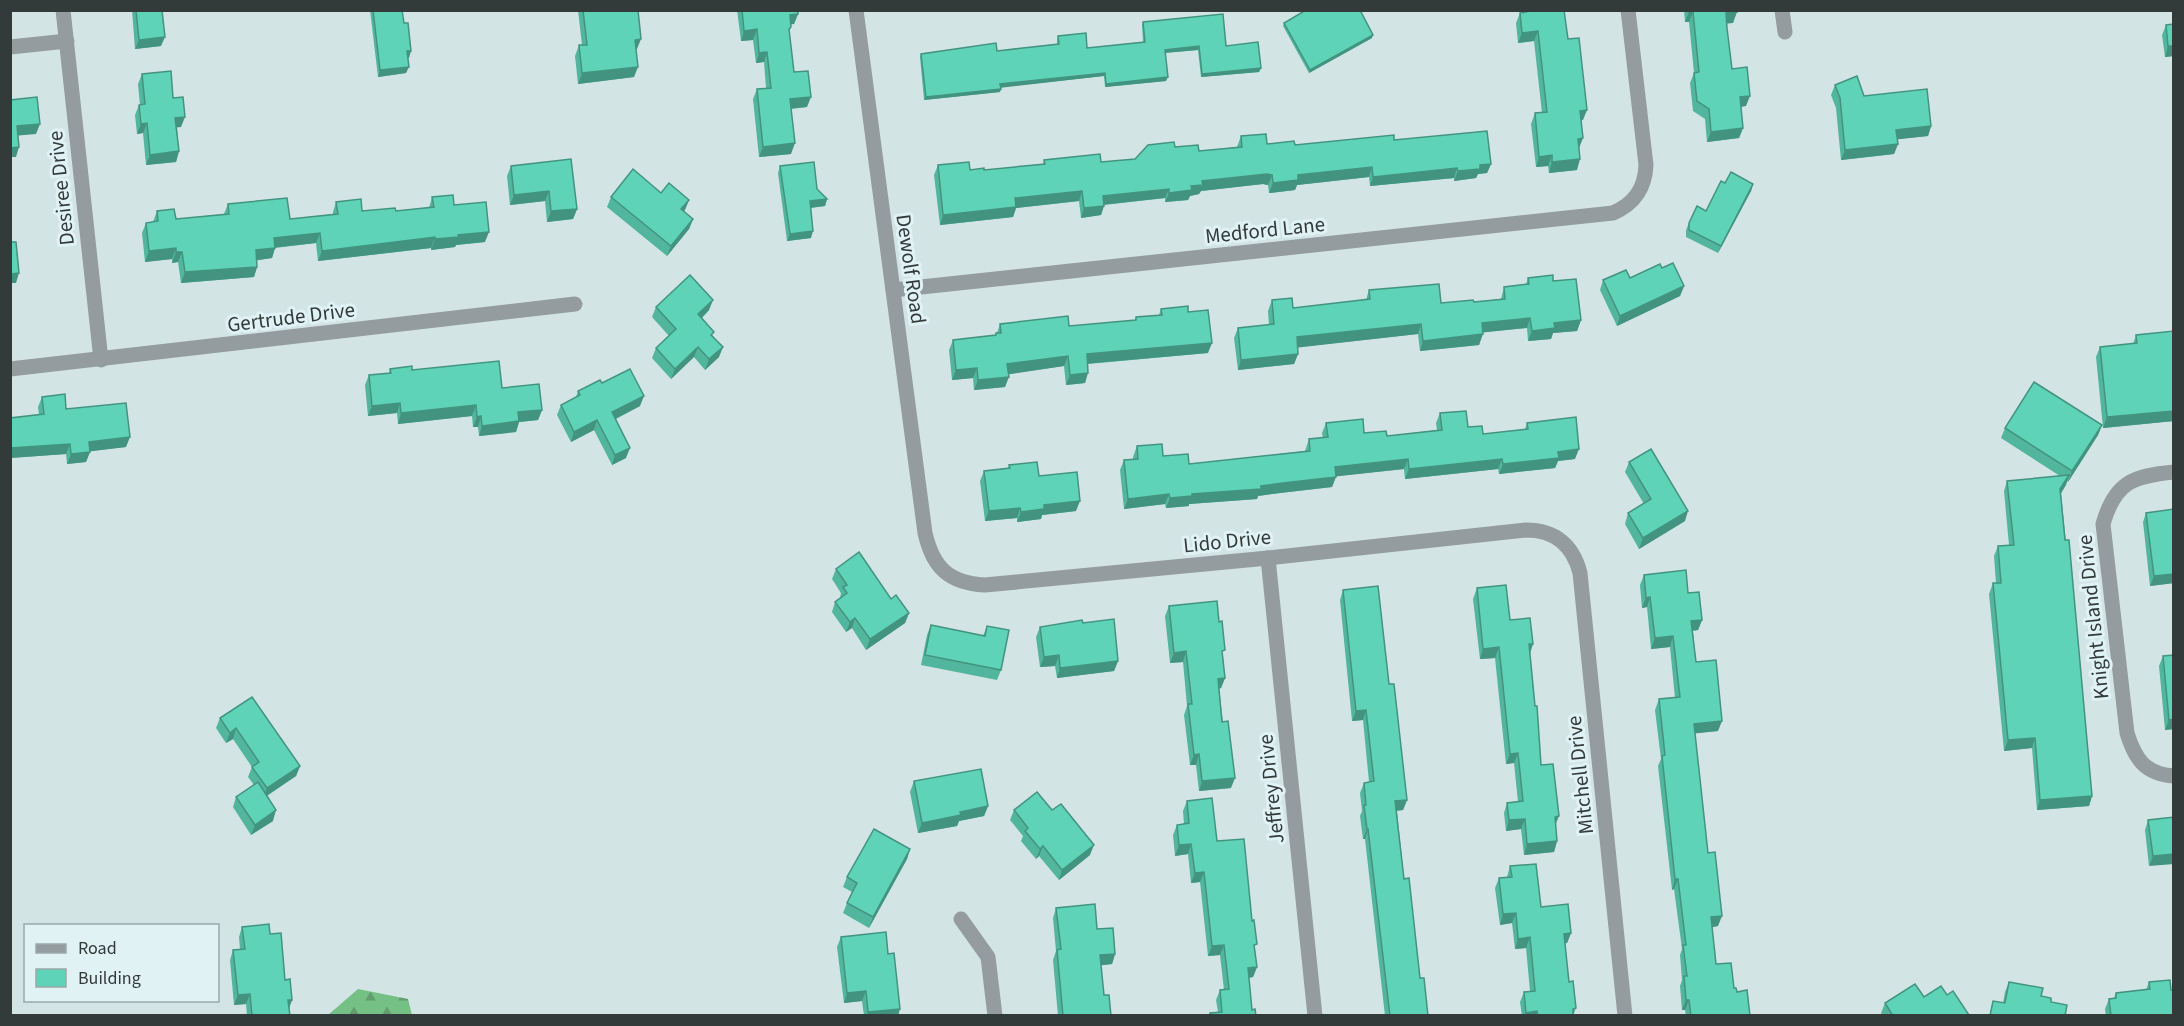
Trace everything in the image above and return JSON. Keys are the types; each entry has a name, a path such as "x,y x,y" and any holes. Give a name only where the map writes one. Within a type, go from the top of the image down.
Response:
{"street":[{"name":"Desiree Drive","path":"63,10 101,360"},
{"name":"Dewolf Road","path":"856,10 925,533"},
{"name":"Medford Lane","path":"893,290 1604,216 1622,209 1636,197 1646,176 1628,10"},
{"path":"1782,10 1785,32"},
{"path":"10,47 67,41"},
{"name":"Gertrude Drive","path":"10,369 575,304"},
{"name":"Knight Island Drive","path":"2174,472 2151,474 2134,479 2119,489 2108,504 2103,524 2127,733 2134,755 2145,767 2163,775 2174,776"},
{"name":"Lido Drive","path":"925,533 932,556 938,565 952,577 972,584 986,585 1526,530 1546,532 1558,537"},
{"name":"Mitchell Drive","path":"1558,537 1570,550 1580,573 1625,1016"},
{"name":"Jeffrey Drive","path":"1268,558 1315,1016"},
{"path":"961,919 988,957 995,1016"}],"green space":[{"path":"358,989 408,999 412,1015 328,1015"}],"building":[{"path":"136,10 162,10 165,37 139,40"},
{"path":"373,10 402,10 404,23 408,23 411,51 407,51 409,67 380,70"},
{"path":"583,10 638,10 641,39 635,40 638,67 582,73 579,45 587,45"},
{"path":"742,10 798,10 798,14 790,15 791,27 789,29 794,72 808,71 811,97 790,99 795,143 763,147 757,89 771,88 767,52 759,53 757,29 744,31"},
{"path":"1306,10 1360,10 1373,35 1310,70 1284,23"},
{"path":"1536,10 1564,10 1568,39 1579,38 1587,110 1580,111 1583,138 1578,139 1580,159 1552,162 1552,155 1539,157 1535,113 1547,112 1538,31 1522,33 1520,13"},
{"path":"1688,10 1736,10 1737,12 1726,13 1732,69 1747,67 1750,96 1740,97 1743,128 1711,132 1709,109 1697,101 1694,73 1699,72 1693,12"},
{"path":"1223,14 1226,46 1258,42 1261,68 1202,74 1199,46 1165,50 1168,77 1106,84 1105,73 1000,84 1001,89 926,97 921,54 996,43 997,51 1059,44 1058,36 1086,33 1087,48 1145,42 1143,22"},
{"path":"2174,24 2174,46 2168,46 2166,25"},
{"path":"171,71 173,98 183,97 185,117 175,118 179,151 150,155 147,123 141,124 139,105 145,104 142,74"},
{"path":"1857,76 1864,96 1927,89 1931,126 1896,130 1898,144 1845,150 1840,98 1835,85"},
{"path":"37,97 40,124 17,126 19,147 10,148 10,100"},
{"path":"1487,131 1491,164 1480,165 1480,169 1458,171 1457,168 1373,177 1372,167 1298,175 1298,180 1273,183 1272,175 1267,174 1202,181 1203,185 1191,186 1192,190 1169,193 1169,189 1103,196 1104,206 1084,208 1082,191 1015,198 1016,207 943,215 938,165 969,162 970,170 984,168 984,170 1045,164 1044,160 1100,154 1101,162 1135,159 1148,145 1174,142 1175,147 1198,145 1199,151 1242,147 1241,136 1266,134 1267,144 1294,141 1295,145 1394,135 1394,140"},
{"path":"571,159 577,209 551,211 549,191 514,195 511,166"},
{"path":"814,162 817,189 827,199 810,201 813,231 790,234 780,166"},
{"path":"633,169 661,193 669,183 689,200 681,209 693,219 671,246 611,197"},
{"path":"1731,172 1753,184 1721,246 1689,230 1689,223 1697,206 1706,211 1721,181 1725,183"},
{"path":"453,195 454,205 486,202 489,232 322,251 320,233 274,238 275,248 256,250 257,267 185,272 182,252 176,252 176,248 149,251 146,223 158,221 157,211 174,209 176,219 229,214 228,204 287,198 290,219 338,214 336,202 361,199 362,211 395,208 396,211 434,207 432,197"},
{"path":"10,242 16,242 19,273 10,274"},
{"path":"1673,263 1684,286 1620,316 1603,280 1626,270 1630,278 1660,264 1662,268"},
{"path":"690,275 713,300 698,314 714,332 711,335 723,347 709,359 698,347 675,369 656,348 676,329 656,307"},
{"path":"1553,275 1553,281 1576,279 1581,320 1554,323 1555,328 1532,331 1530,318 1482,323 1483,334 1423,341 1421,324 1297,337 1298,354 1241,360 1238,328 1274,324 1272,300 1292,298 1293,308 1370,299 1369,290 1439,284 1441,303 1473,300 1474,302 1505,299 1504,287 1529,284 1528,278"},
{"path":"1188,306 1188,312 1208,310 1212,343 1087,354 1088,373 1070,375 1068,356 1007,364 1009,377 978,380 977,368 956,370 953,340 996,335 996,333 1001,333 1000,324 1068,316 1069,326 1136,320 1136,317 1162,315 1161,309"},
{"path":"2174,331 2174,411 2107,417 2100,347 2137,343 2136,335"},
{"path":"499,361 502,388 539,384 542,410 518,412 519,421 482,426 481,416 477,417 476,405 401,413 400,403 372,406 369,375 391,373 390,369 412,366 412,370"},
{"path":"630,369 644,396 612,412 630,448 615,455 597,420 574,432 561,405 580,395 578,391 600,380 602,383"},
{"path":"2034,382 2102,425 2072,471 2005,428"},
{"path":"65,394 66,409 126,403 130,437 89,442 90,452 71,454 70,444 10,448 10,418 44,414 42,397"},
{"path":"1466,411 1468,427 1482,426 1483,434 1528,429 1527,423 1576,417 1579,449 1558,452 1559,458 1503,464 1502,459 1409,469 1408,459 1335,467 1336,477 1261,486 1261,489 1192,494 1192,496 1170,498 1169,494 1128,499 1124,460 1138,459 1137,446 1162,444 1163,456 1188,454 1189,464 1310,451 1309,439 1328,437 1326,423 1363,419 1364,433 1386,431 1387,436 1442,430 1440,413"},
{"path":"1651,449 1688,511 1643,538 1628,513 1651,499 1629,462"},
{"path":"1037,462 1039,476 1077,472 1080,501 1044,505 1044,509 1021,512 1020,508 989,511 984,471"},
{"path":"2069,475 2060,489 2065,540 2069,540 2092,796 2040,800 2035,738 2008,740 1993,583 2001,583 1998,546 2014,545 2007,481"},
{"path":"2174,509 2174,574 2154,576 2146,513"},
{"path":"859,552 891,599 896,595 909,613 870,639 855,618 850,622 835,602 847,593 843,587 847,585 836,569"},
{"path":"1686,570 1688,593 1699,592 1702,620 1691,621 1696,662 1716,660 1722,721 1694,724 1708,853 1715,852 1722,916 1711,917 1716,964 1731,963 1734,988 1737,992 1747,990 1750,1016 1691,1016 1689,1000 1686,1000 1684,976 1687,976 1683,945 1686,945 1678,879 1675,879 1662,756 1665,755 1659,699 1680,697 1673,636 1655,638 1650,597 1646,598 1644,575"},
{"path":"1506,585 1510,620 1530,618 1533,644 1529,644 1535,706 1537,706 1541,765 1553,764 1559,816 1555,817 1557,841 1527,844 1525,819 1509,820 1507,803 1523,801 1518,753 1510,754 1499,647 1483,649 1477,588"},
{"path":"1378,586 1389,684 1394,684 1407,800 1395,801 1404,879 1409,878 1420,978 1424,978 1428,1016 1390,1016 1364,805 1366,805 1364,783 1374,781 1366,710 1356,711 1343,590"},
{"path":"1217,601 1225,650 1222,651 1225,678 1218,679 1222,722 1228,721 1235,778 1202,781 1199,754 1194,755 1188,704 1192,704 1186,651 1174,653 1169,606"},
{"path":"1114,619 1118,661 1060,668 1059,655 1044,657 1040,627 1082,620 1083,623"},
{"path":"931,625 985,636 987,626 1009,630 1001,670 925,655"},
{"path":"2174,655 2174,719 2169,720 2163,656"},
{"path":"252,697 300,766 267,788 252,767 259,762 236,728 230,733 220,718"},
{"path":"981,769 988,806 960,812 961,815 922,823 914,781"},
{"path":"258,782 276,810 255,825 236,797"},
{"path":"1037,792 1052,810 1061,804 1094,845 1062,870 1043,846 1040,849 1025,831 1028,828 1014,810"},
{"path":"1212,798 1217,841 1244,839 1252,921 1254,920 1257,944 1254,945 1257,967 1248,968 1252,1010 1255,1009 1256,1016 1210,1016 1210,1013 1222,1012 1220,990 1229,989 1224,945 1212,946 1204,872 1195,873 1191,844 1179,845 1177,825 1189,823 1187,801"},
{"path":"2174,817 2174,854 2153,856 2148,820"},
{"path":"874,829 910,849 873,917 847,903 857,883 847,877"},
{"path":"1536,864 1541,907 1568,904 1571,933 1564,934 1569,982 1573,981 1576,1008 1573,1009 1573,1016 1538,1016 1537,1011 1526,1013 1524,992 1535,991 1530,937 1518,939 1516,913 1503,914 1499,878 1512,877 1510,866"},
{"path":"1095,904 1097,929 1113,928 1115,954 1100,955 1104,995 1109,995 1111,1016 1063,1016 1057,950 1061,949 1056,908"},
{"path":"269,924 270,934 281,933 285,980 290,979 292,1000 288,1000 290,1016 252,1016 250,994 238,995 233,950 245,949 242,927"},
{"path":"886,932 888,954 894,953 900,1009 868,1012 866,991 847,993 841,937"},
{"path":"2170,980 2171,990 2174,990 2174,1016 2111,1016 2109,999 2116,998 2116,993 2150,989 2149,982"},
{"path":"2009,982 2043,988 2041,996 2051,998 2051,1002 2067,1005 2065,1016 1990,1016 1993,1001 2005,1003"},
{"path":"1915,984 1924,997 1941,986 1947,995 1953,991 1969,1015 1893,1016 1885,1003"}]}
